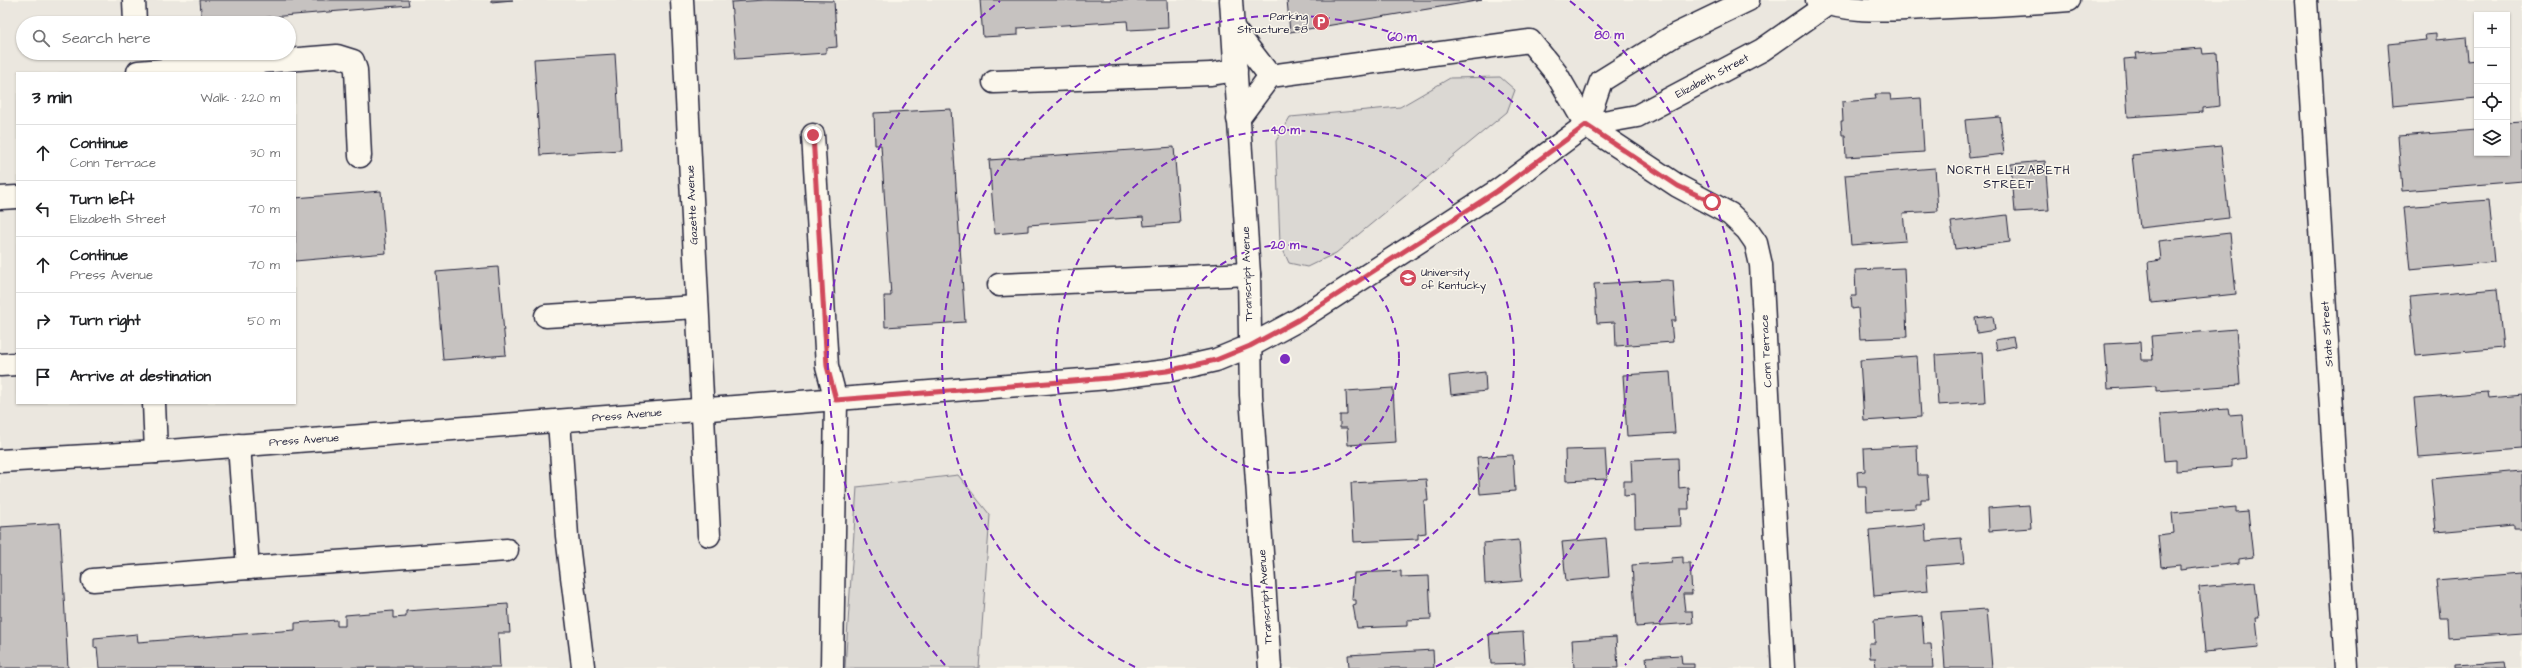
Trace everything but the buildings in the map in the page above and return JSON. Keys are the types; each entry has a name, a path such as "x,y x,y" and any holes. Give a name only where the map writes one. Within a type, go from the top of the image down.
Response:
{"street":[{"path":"134,0 135,16"},
{"name":"Gazette Avenue","path":"682,0 709,535"},
{"name":"Transcript Avenue","path":"1231,0 1249,274 1251,395 1270,668"},
{"path":"1586,125 1601,81 1675,35 1748,0"},
{"name":"Elizabeth Street","path":"1250,346 1298,320 1497,191 1586,125 1638,116 1762,50 1824,2 1866,10 2015,5 2069,0"},
{"name":"State Street","path":"2306,0 2347,668"},
{"path":"1232,28 1270,76"},
{"path":"1238,120 1270,76 1530,41 1556,73 1586,125"},
{"path":"296,58 338,56 353,61 356,70 360,156"},
{"path":"137,66 258,60"},
{"path":"994,82 1212,74 1236,70"},
{"name":"Conn Terrace","path":"1586,125 1678,186 1730,214 1747,230 1756,243 1761,265 1784,668"},
{"path":"813,135 827,366 836,400 832,668"},
{"path":"0,198 16,196"},
{"path":"999,285 1249,274"},
{"path":"546,316 697,307"},
{"name":"Press Avenue","path":"0,461 239,446 1109,378 1167,371 1216,360 1250,346"},
{"path":"0,365 16,364"},
{"path":"154,404 156,452"},
{"path":"559,421 567,536 583,666"},
{"path":"239,446 248,568"},
{"path":"93,580 507,550"}],"shaded area":[{"name":"University of Kentucky","path":"0,0 2522,0 2522,668 0,668"},
{"path":"1500,77 1515,90 1507,112 1336,253 1307,267 1289,263 1280,243 1276,141 1290,117 1400,107 1450,78"},
{"path":"958,475 990,515 979,668 845,668 857,487"}],"place":[{"name":"Parking Structure #8","path":"1321,22"},
{"name":"University of Kentucky","path":"1408,278"}],"district":[{"name":"NORTH ELIZABETH STREET","path":"2009,177"}],"route":[{"path":"813,135 827,366 836,400 1109,378 1167,371 1216,360 1250,346 1298,320 1497,191 1586,125 1678,186 1712,202"}]}
